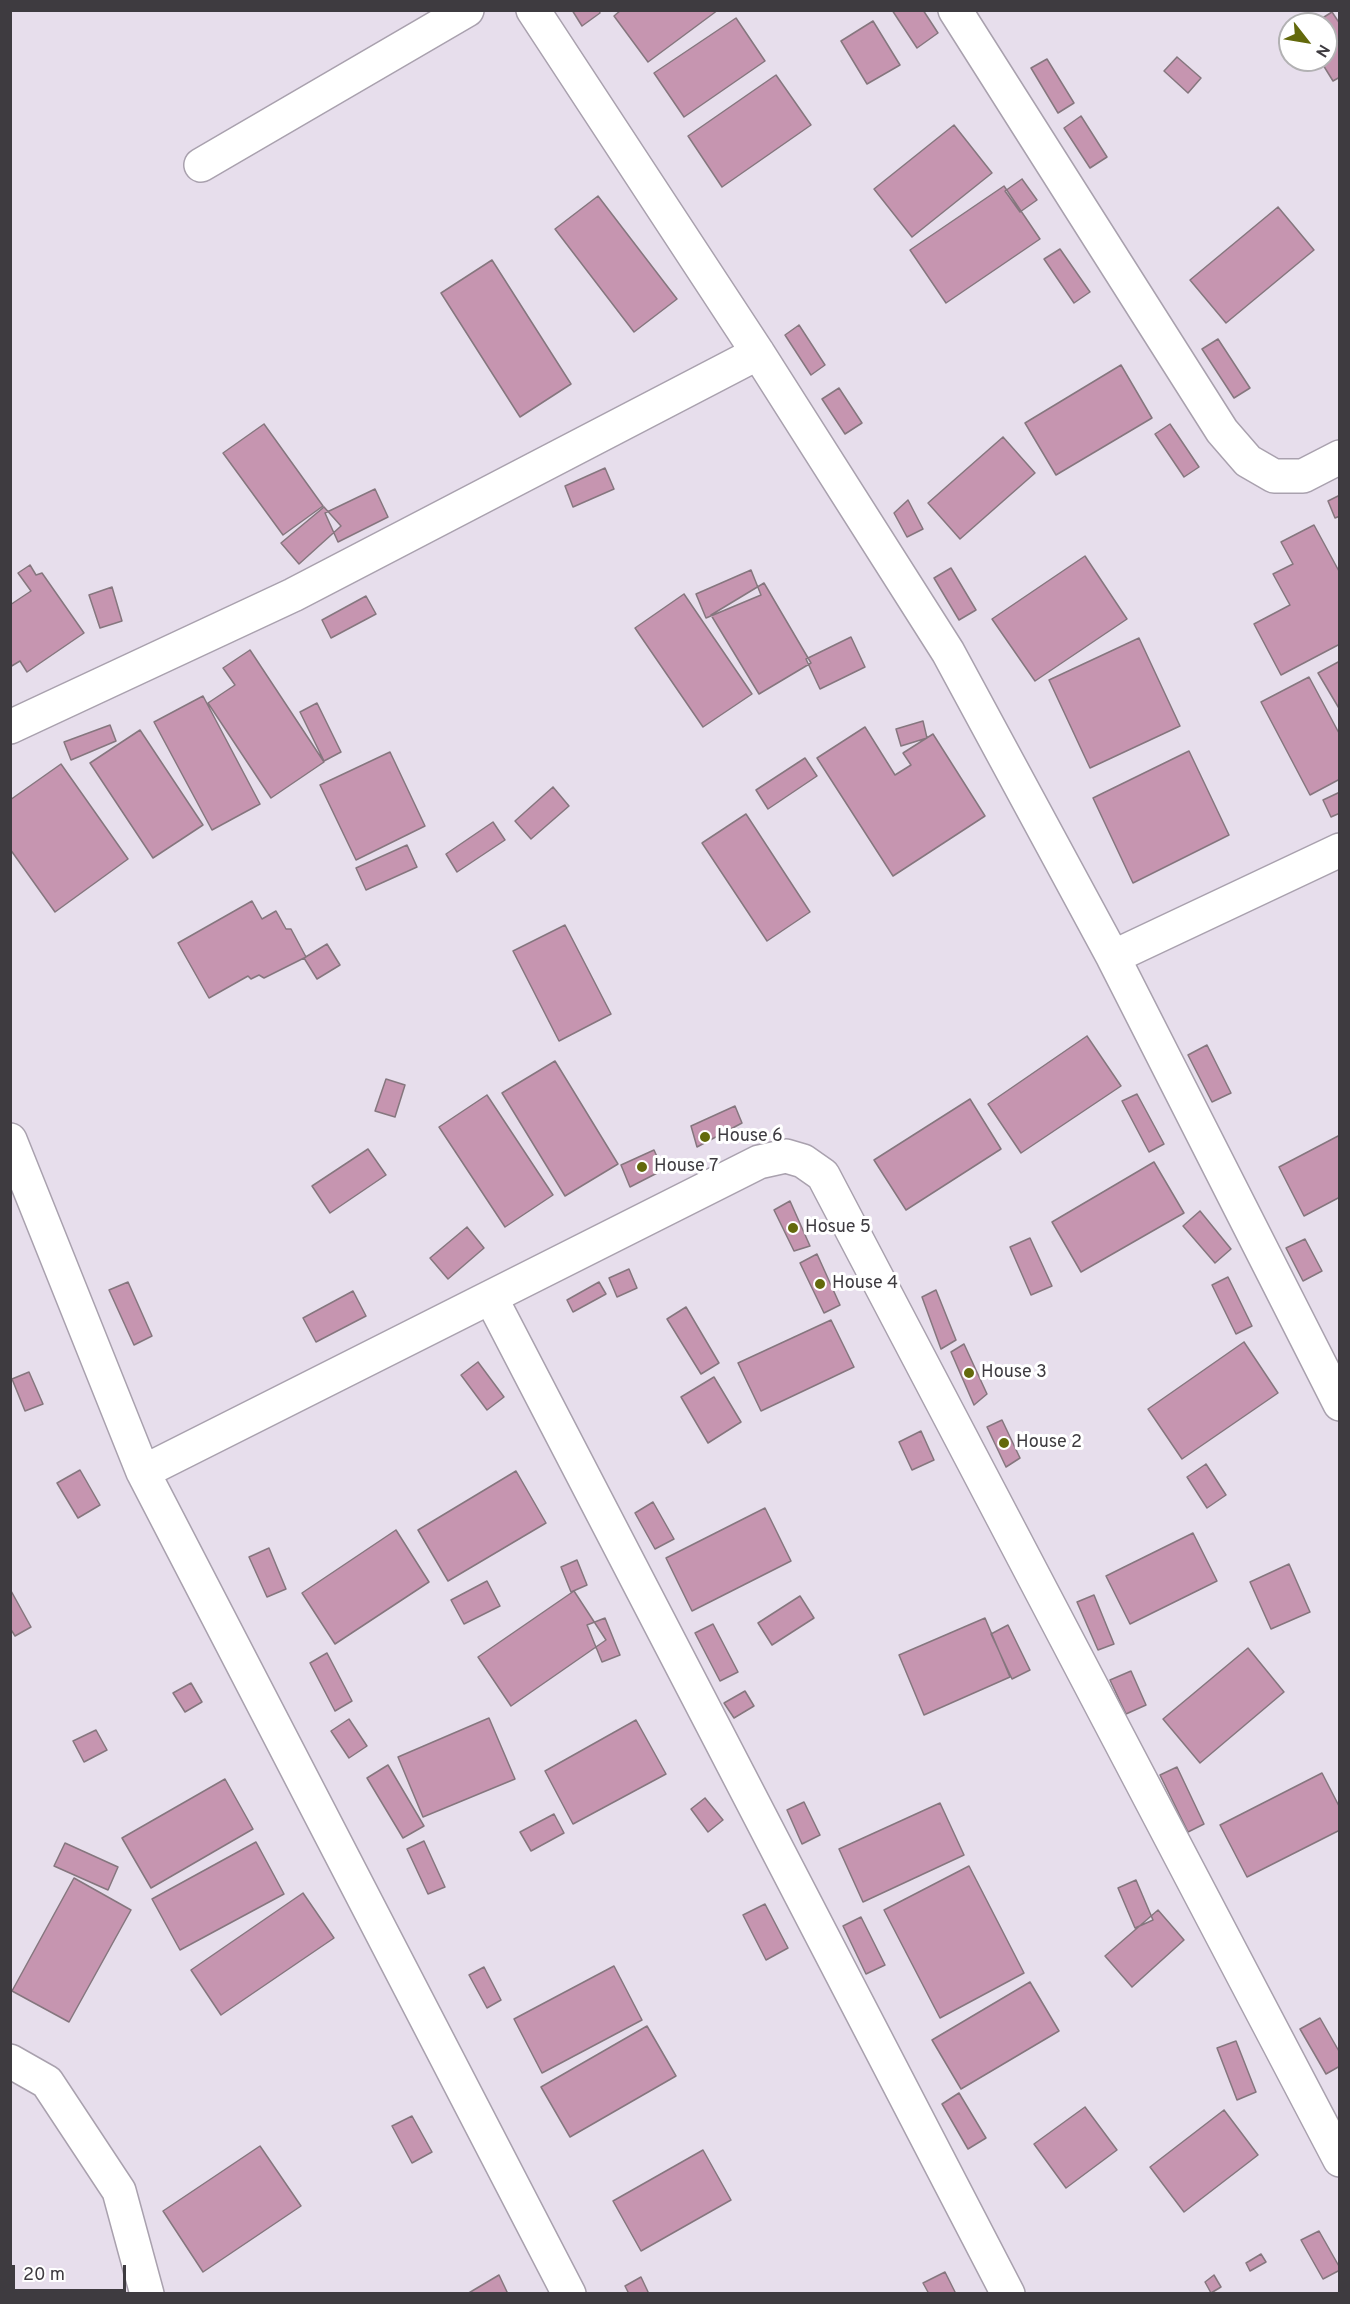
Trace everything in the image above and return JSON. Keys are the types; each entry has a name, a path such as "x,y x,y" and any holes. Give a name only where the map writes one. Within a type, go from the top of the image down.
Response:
{"street":[{"path":"201,165 467,10"},
{"path":"533,10 758,353 948,652 1113,957 1340,1404"},
{"path":"955,10 1222,430 1248,460 1274,476 1303,476 1340,457"},
{"path":"10,728 293,594 758,353"},
{"path":"1113,957 1340,850"},
{"path":"10,1140 143,1472 569,2294"},
{"path":"143,1472 759,1162 786,1156 803,1161 823,1175 1340,2160"},
{"path":"491,1298 1008,2294"},
{"path":"10,2061 47,2082 118,2191 147,2294"}],"building":[{"path":"572,10 599,10 600,13 582,26"},
{"path":"621,10 718,10 648,62 614,16"},
{"path":"892,10 923,10 938,33 917,48"},
{"path":"736,18 765,61 684,117 654,73"},
{"path":"873,21 900,65 867,84 841,41"},
{"path":"1338,21 1340,24 1340,77 1333,81 1327,72 1338,72"},
{"path":"1177,57 1201,78 1188,93 1164,71"},
{"path":"1047,59 1074,103 1058,113 1031,68"},
{"path":"776,75 811,125 722,187 688,136"},
{"path":"1081,116 1107,157 1090,168 1064,128"},
{"path":"954,125 992,173 912,237 874,189"},
{"path":"1022,179 1037,200 1020,212 1005,191"},
{"path":"1004,186 1040,239 946,303 910,250"},
{"path":"598,196 677,299 634,332 555,229"},
{"path":"1278,207 1314,250 1226,323 1190,280"},
{"path":"1060,249 1090,292 1074,303 1044,259"},
{"path":"492,260 571,384 520,417 441,293"},
{"path":"799,325 825,365 811,375 785,335"},
{"path":"1218,339 1250,388 1234,398 1202,349"},
{"path":"1121,365 1152,418 1056,475 1025,423"},
{"path":"839,388 862,423 845,434 822,399"},
{"path":"264,424 323,506 283,535 223,453"},
{"path":"1170,424 1199,467 1184,477 1155,434"},
{"path":"1003,437 1035,473 960,539 928,503"},
{"path":"605,468 614,489 573,507 565,486"},
{"path":"375,489 388,517 338,542 325,513"},
{"path":"1340,495 1340,516 1335,518 1328,501"},
{"path":"908,500 923,529 907,537 894,513"},
{"path":"324,507 341,526 299,564 281,543"},
{"path":"1314,525 1340,573 1340,644 1281,675 1254,624 1290,605 1273,574 1293,564 1281,542"},
{"path":"1085,556 1127,619 1035,681 992,619"},
{"path":"30,565 36,575 42,573 84,633 27,672 20,661 10,667 10,605 31,591 18,573"},
{"path":"951,568 976,610 959,620 934,578"},
{"path":"751,570 761,595 706,618 696,594"},
{"path":"764,583 811,663 759,694 711,615"},
{"path":"112,587 122,621 100,628 89,595"},
{"path":"684,594 752,694 703,727 635,628"},
{"path":"366,596 376,614 331,638 322,620"},
{"path":"851,637 865,667 820,689 806,659"},
{"path":"1139,638 1180,726 1090,768 1049,680"},
{"path":"250,650 324,762 271,798 208,703 235,685 223,668"},
{"path":"1340,661 1340,710 1318,673"},
{"path":"1309,677 1340,735 1340,779 1310,795 1261,702"},
{"path":"203,696 260,804 212,830 154,722"},
{"path":"317,703 341,752 324,761 300,712"},
{"path":"923,721 927,738 901,746 896,729"},
{"path":"110,725 116,741 71,760 64,742"},
{"path":"865,727 895,775 911,765 903,753 933,734 985,816 893,876 817,758"},
{"path":"140,730 203,825 153,858 90,763"},
{"path":"1189,751 1229,835 1133,883 1093,798"},
{"path":"390,752 425,826 356,860 320,785"},
{"path":"805,758 817,776 768,809 756,790"},
{"path":"61,764 128,859 55,912 10,849 10,800"},
{"path":"553,787 569,806 531,839 515,821"},
{"path":"1340,792 1340,813 1331,817 1323,800"},
{"path":"746,814 810,912 767,941 702,843"},
{"path":"493,822 505,840 457,872 446,854"},
{"path":"407,845 417,867 366,890 356,868"},
{"path":"252,901 262,919 276,911 286,929 291,929 306,957 264,978 259,975 251,979 248,976 209,998 178,943"},
{"path":"565,925 611,1014 559,1041 513,951"},
{"path":"327,944 340,965 317,979 304,958"},
{"path":"1087,1036 1121,1086 1021,1153 988,1104"},
{"path":"1207,1045 1231,1093 1212,1102 1188,1055"},
{"path":"555,1061 618,1164 565,1196 502,1093"},
{"path":"386,1079 405,1085 395,1117 375,1111"},
{"path":"1137,1094 1164,1144 1149,1152 1122,1101"},
{"path":"487,1095 553,1195 505,1227 439,1127"},
{"path":"970,1099 1001,1149 906,1210 874,1160"},
{"name":"House 6","path":"735,1106 742,1123 697,1147 691,1126"},
{"path":"1340,1135 1340,1197 1304,1216 1279,1167"},
{"path":"368,1149 386,1175 330,1213 312,1186"},
{"name":"House 7","path":"654,1150 663,1170 630,1187 621,1165"},
{"path":"1154,1162 1184,1213 1081,1272 1052,1222"},
{"name":"Hosue 5","path":"790,1201 810,1246 794,1251 774,1210"},
{"path":"1200,1211 1231,1249 1215,1263 1183,1226"},
{"path":"467,1227 484,1248 448,1279 430,1258"},
{"path":"1030,1238 1052,1286 1031,1295 1010,1247"},
{"path":"1305,1239 1322,1271 1303,1281 1286,1248"},
{"name":"House 4","path":"817,1254 840,1305 824,1313 800,1263"},
{"path":"629,1269 637,1288 617,1297 609,1278"},
{"path":"1228,1277 1252,1326 1236,1334 1212,1285"},
{"path":"128,1282 152,1336 134,1345 109,1290"},
{"path":"599,1282 606,1294 573,1312 567,1300"},
{"name":"House 4","path":"936,1290 956,1340 941,1349 922,1297"},
{"path":"353,1291 366,1316 316,1342 303,1318"},
{"path":"686,1307 719,1363 701,1374 667,1319"},
{"path":"831,1320 854,1367 761,1411 738,1363"},
{"path":"1244,1342 1278,1393 1182,1459 1148,1409"},
{"name":"House 3","path":"964,1344 987,1394 974,1405 951,1352"},
{"path":"478,1362 504,1397 487,1410 461,1375"},
{"path":"29,1372 43,1404 25,1411 12,1379"},
{"path":"714,1377 741,1422 708,1443 681,1397"},
{"name":"House 2","path":"1002,1420 1020,1458 1006,1467 987,1427"},
{"path":"921,1431 934,1460 912,1470 899,1442"},
{"path":"1206,1464 1226,1495 1207,1508 1187,1477"},
{"path":"80,1470 100,1505 78,1518 57,1483"},
{"path":"516,1471 546,1523 448,1581 418,1530"},
{"path":"653,1502 674,1539 655,1549 635,1513"},
{"path":"765,1508 791,1561 692,1611 666,1558"},
{"path":"396,1530 429,1582 335,1644 302,1593"},
{"path":"1193,1533 1217,1581 1130,1624 1106,1576"},
{"path":"269,1548 286,1589 267,1597 249,1557"},
{"path":"577,1560 587,1585 571,1592 561,1567"},
{"path":"1289,1564 1310,1612 1271,1629 1250,1582"},
{"path":"487,1581 500,1606 464,1624 451,1600"},
{"path":"10,1589 31,1627 15,1636 10,1628"},
{"path":"574,1591 606,1640 511,1706 478,1657"},
{"path":"1094,1595 1114,1644 1098,1650 1077,1602"},
{"path":"800,1596 814,1618 772,1645 758,1623"},
{"path":"605,1618 620,1655 602,1662 587,1625"},
{"path":"985,1618 1010,1677 924,1715 899,1655"},
{"path":"713,1624 738,1672 720,1681 695,1633"},
{"path":"1008,1625 1030,1670 1012,1679 991,1634"},
{"path":"1248,1648 1284,1692 1200,1763 1163,1719"},
{"path":"327,1653 352,1701 335,1711 310,1663"},
{"path":"1131,1671 1146,1705 1126,1714 1110,1680"},
{"path":"191,1683 202,1702 185,1712 173,1693"},
{"path":"745,1691 754,1706 734,1718 724,1703"},
{"path":"489,1718 515,1779 423,1817 398,1757"},
{"path":"349,1719 367,1746 349,1758 331,1731"},
{"path":"636,1720 666,1774 573,1824 545,1771"},
{"path":"96,1730 107,1750 84,1762 73,1741"},
{"path":"388,1765 424,1826 403,1838 367,1778"},
{"path":"1177,1767 1204,1824 1188,1832 1160,1775"},
{"path":"1322,1773 1340,1808 1340,1830 1247,1877 1220,1825"},
{"path":"225,1779 253,1829 151,1888 122,1838"},
{"path":"705,1798 723,1820 708,1832 691,1809"},
{"path":"804,1802 820,1835 802,1844 787,1810"},
{"path":"940,1803 964,1855 863,1902 839,1849"},
{"path":"554,1814 564,1833 531,1851 520,1832"},
{"path":"424,1841 445,1887 428,1894 407,1849"},
{"path":"256,1842 284,1894 180,1950 152,1899"},
{"path":"65,1843 118,1867 108,1890 54,1866"},
{"path":"969,1866 1024,1973 940,2018 884,1910"},
{"path":"74,1878 131,1910 69,2022 12,1991"},
{"path":"1136,1880 1153,1920 1135,1928 1118,1888"},
{"path":"303,1893 334,1938 221,2015 191,1970"},
{"path":"765,1904 788,1948 766,1960 743,1915"},
{"path":"1158,1910 1184,1940 1132,1987 1105,1956"},
{"path":"861,1917 885,1965 866,1974 843,1926"},
{"path":"614,1966 642,2020 542,2073 514,2019"},
{"path":"484,1967 501,2000 487,2008 469,1975"},
{"path":"1030,1982 1059,2031 961,2089 932,2040"},
{"path":"1320,2018 1340,2053 1340,2066 1326,2074 1300,2029"},
{"path":"647,2026 676,2076 570,2137 541,2087"},
{"path":"1236,2041 1256,2092 1237,2100 1217,2048"},
{"path":"959,2093 986,2138 968,2149 942,2104"},
{"path":"1085,2107 1117,2150 1066,2188 1034,2144"},
{"path":"1224,2110 1258,2155 1184,2212 1150,2167"},
{"path":"412,2116 432,2152 412,2163 392,2126"},
{"path":"260,2146 301,2206 203,2272 163,2211"},
{"path":"703,2150 731,2200 641,2251 613,2201"},
{"path":"1319,2231 1340,2268 1323,2279 1301,2240"},
{"path":"1261,2254 1266,2262 1250,2271 1246,2263"},
{"path":"945,2272 956,2294 929,2294 923,2283"},
{"path":"499,2275 508,2294 467,2294"},
{"path":"1214,2275 1221,2287 1211,2293 1205,2282"},
{"path":"641,2277 649,2294 629,2294 625,2286"}],"place":[{"name":"House 6","path":"705,1137"},
{"name":"House 7","path":"642,1167"},
{"name":"Hosue 5","path":"793,1228"},
{"name":"House 4","path":"820,1284"},
{"name":"House 3","path":"969,1373"},
{"name":"House 2","path":"1004,1443"}]}
